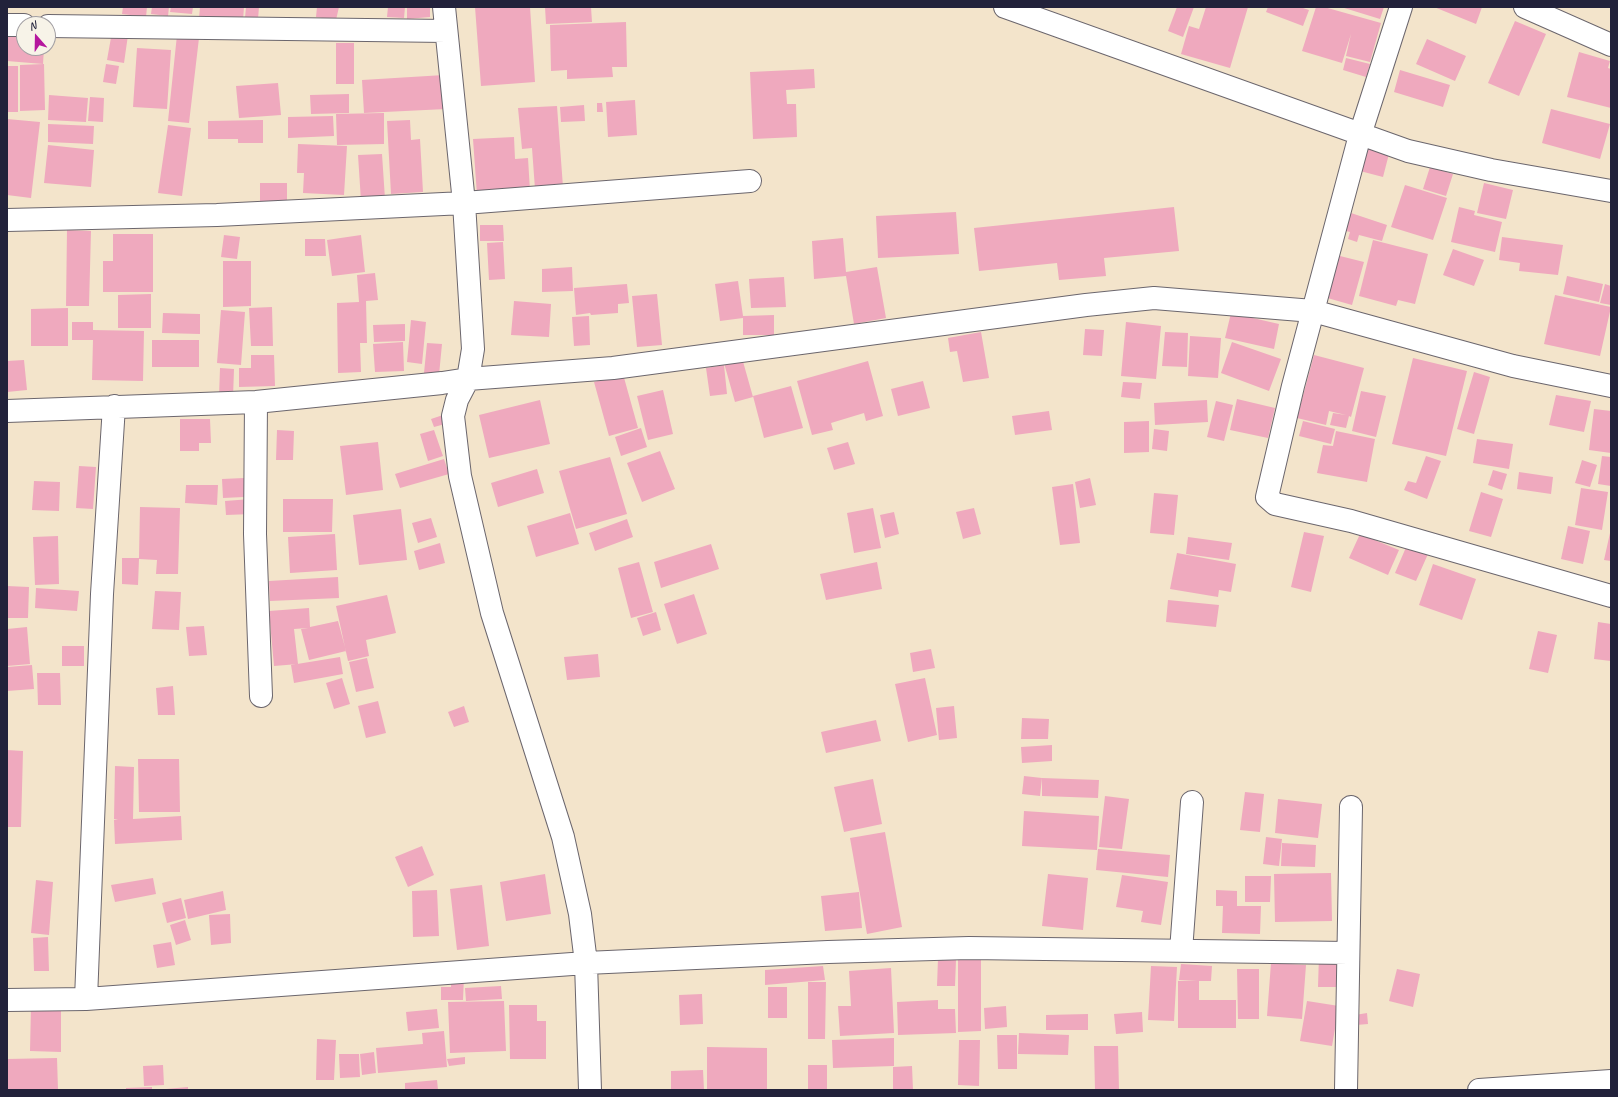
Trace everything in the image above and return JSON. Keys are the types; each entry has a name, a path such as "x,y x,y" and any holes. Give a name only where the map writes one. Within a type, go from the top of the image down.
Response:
{"street":[{"path":"444,7 464,203 473,348 468,379 457,400 452,416 460,476 492,613 563,837 580,914 586,963 590,1090"},
{"path":"1005,7 1408,151 1491,170 1611,191"},
{"path":"1401,7 1360,135 1291,393 1267,497 1275,504 1351,521 1611,596"},
{"path":"1525,7 1611,45"},
{"path":"56,26 446,31"},
{"path":"7,220 217,215 464,203 750,181"},
{"path":"7,412 114,406 256,402 468,379 613,368 1086,305 1154,298 1313,311 1513,366 1611,386"},
{"path":"256,402 255,534 261,696"},
{"path":"86,999 102,594 114,406"},
{"path":"1181,951 1192,802"},
{"path":"1346,1090 1350,807"},
{"path":"7,1000 86,999 586,963 836,952 968,948 1348,953"},
{"path":"1479,1090 1611,1081"}],"building":[{"path":"123,7 147,7 146,17 122,14"},
{"path":"152,7 169,7 168,16 151,14"},
{"path":"171,7 193,7 192,14 170,12"},
{"path":"200,7 244,7 243,20 199,18"},
{"path":"246,7 259,7 258,19 245,18"},
{"path":"317,7 339,7 336,20 316,17"},
{"path":"388,7 405,7 404,18 387,17"},
{"path":"407,7 430,7 430,17 407,19"},
{"path":"475,7 530,7 535,82 481,86"},
{"path":"545,7 591,7 592,22 546,24"},
{"path":"1177,7 1194,7 1183,37 1168,31"},
{"path":"1206,7 1248,7 1230,68 1181,54 1189,26 1199,29"},
{"path":"1268,7 1300,7 1309,10 1303,26 1266,12"},
{"path":"1316,7 1324,7 1381,23 1370,62 1346,56 1351,34 1342,63 1302,51"},
{"path":"1341,7 1384,7 1380,19"},
{"path":"1434,7 1482,7 1476,24"},
{"path":"1515,21 1546,34 1519,96 1488,83"},
{"path":"626,22 627,67 612,67 613,77 567,79 567,70 551,71 550,25"},
{"path":"7,29 16,30 16,56 44,56 43,64 7,61"},
{"path":"112,32 128,35 124,63 107,60"},
{"path":"177,35 199,38 189,123 168,121"},
{"path":"1427,39 1466,56 1455,81 1416,64"},
{"path":"336,43 354,43 354,84 336,84"},
{"path":"137,48 171,50 167,109 133,107"},
{"path":"1579,52 1610,61 1608,68 1611,69 1611,108 1567,97"},
{"path":"1346,58 1370,64 1366,77 1343,70"},
{"path":"44,64 45,110 20,111 20,65"},
{"path":"106,64 119,66 116,84 103,82"},
{"path":"7,66 18,66 18,112 7,112"},
{"path":"814,69 815,88 786,90 787,104 796,104 797,137 753,139 750,72"},
{"path":"1400,70 1450,85 1443,107 1394,92"},
{"path":"444,75 446,109 364,113 362,80"},
{"path":"278,83 281,115 239,118 236,86"},
{"path":"349,94 349,113 311,114 310,95"},
{"path":"49,95 88,98 86,122 48,120"},
{"path":"90,97 104,98 103,122 88,121"},
{"path":"635,100 637,135 608,137 606,102"},
{"path":"597,103 602,103 603,112 597,112"},
{"path":"584,105 585,121 561,122 560,107"},
{"path":"557,106 563,187 535,189 532,148 522,149 518,108"},
{"path":"1551,109 1610,124 1600,159 1542,143"},
{"path":"384,113 384,144 337,145 336,114"},
{"path":"333,116 334,136 288,138 288,117"},
{"path":"7,119 40,122 31,198 7,195"},
{"path":"263,120 263,143 238,143 238,139 208,139 208,121"},
{"path":"410,120 411,140 420,139 423,192 391,194 387,121"},
{"path":"48,124 94,126 93,144 48,142"},
{"path":"168,125 191,128 182,196 158,193"},
{"path":"514,137 515,159 528,158 530,191 477,195 473,139"},
{"path":"298,144 347,146 344,195 303,193 304,173 297,173"},
{"path":"1368,144 1390,150 1383,177 1360,171"},
{"path":"48,145 94,150 91,187 44,183"},
{"path":"382,154 385,199 361,201 358,155"},
{"path":"1430,167 1453,174 1446,196 1423,189"},
{"path":"260,183 287,183 287,203 260,203"},
{"path":"1484,183 1513,190 1506,219 1477,213"},
{"path":"1405,185 1447,198 1433,240 1391,227"},
{"path":"1174,207 1179,251 1104,258 1106,276 1059,280 1057,263 979,271 974,228"},
{"path":"1459,207 1475,211 1474,215 1502,222 1495,252 1451,242"},
{"path":"956,212 959,254 878,258 876,216"},
{"path":"1348,212 1387,225 1382,241 1359,235 1357,242 1348,239 1350,232 1342,230"},
{"path":"480,225 503,225 504,241 480,241"},
{"path":"67,230 91,231 89,306 66,306"},
{"path":"113,234 153,234 153,292 103,292 103,261 113,261"},
{"path":"224,235 240,237 237,259 221,257"},
{"path":"361,235 365,272 332,276 327,240"},
{"path":"1502,237 1563,245 1558,275 1519,271 1520,263 1499,260"},
{"path":"843,238 846,272 877,267 886,318 854,324 846,276 814,279 812,241"},
{"path":"305,239 325,239 326,256 305,256"},
{"path":"1373,240 1428,254 1415,304 1398,300 1396,306 1359,296"},
{"path":"503,242 505,279 489,280 487,243"},
{"path":"1453,249 1484,260 1474,286 1443,275"},
{"path":"1336,255 1364,262 1352,305 1324,297"},
{"path":"223,261 251,261 251,306 223,307"},
{"path":"572,267 573,291 542,292 542,269"},
{"path":"375,273 378,300 366,301 367,343 360,343 361,372 338,373 337,303 359,302 357,275"},
{"path":"1567,276 1603,284 1599,302 1563,294"},
{"path":"784,277 786,307 751,308 749,279"},
{"path":"738,281 743,316 774,315 774,335 743,335 743,318 720,321 715,284"},
{"path":"627,284 629,303 618,304 618,313 591,315 590,313 576,315 574,288"},
{"path":"1605,284 1611,286 1611,305 1600,303"},
{"path":"151,294 151,328 118,328 118,295"},
{"path":"657,294 662,345 637,347 632,296"},
{"path":"1555,295 1611,307 1600,356 1544,344"},
{"path":"514,301 551,304 549,337 511,335"},
{"path":"272,307 273,346 251,346 249,308"},
{"path":"68,308 68,346 31,346 31,309"},
{"path":"221,310 245,312 241,365 217,363"},
{"path":"163,313 200,314 200,334 162,333"},
{"path":"1231,313 1279,324 1274,349 1225,338"},
{"path":"589,316 590,345 574,346 572,317"},
{"path":"411,320 426,322 422,364 407,362"},
{"path":"72,322 93,322 93,330 144,331 143,381 92,380 93,340 72,340"},
{"path":"1126,322 1161,326 1156,379 1121,376"},
{"path":"405,324 405,341 374,342 373,325"},
{"path":"1085,329 1104,330 1102,356 1083,355"},
{"path":"981,332 989,378 963,382 957,351 950,352 948,338"},
{"path":"1165,332 1188,333 1187,367 1162,366"},
{"path":"1190,336 1221,338 1218,378 1188,376"},
{"path":"152,340 199,340 199,367 152,367"},
{"path":"403,342 404,371 375,372 373,344"},
{"path":"1232,342 1281,359 1269,391 1221,373"},
{"path":"427,343 442,344 439,375 424,373"},
{"path":"251,355 274,355 275,386 239,387 239,368 251,368"},
{"path":"1314,355 1364,368 1351,417 1349,416 1346,428 1330,425 1333,413 1346,415 1329,411 1326,425 1297,418"},
{"path":"742,358 753,397 735,402 724,363"},
{"path":"1413,358 1467,371 1446,456 1392,444"},
{"path":"24,360 27,390 7,392 7,361"},
{"path":"868,361 883,416 866,421 864,413 831,423 833,430 812,435 797,381"},
{"path":"724,365 727,394 710,396 706,368"},
{"path":"220,368 234,369 233,398 219,397"},
{"path":"1474,372 1490,377 1474,434 1457,429"},
{"path":"623,374 638,428 609,436 594,382"},
{"path":"923,381 930,408 898,416 891,389"},
{"path":"1123,382 1142,383 1140,399 1121,397"},
{"path":"791,386 803,428 764,438 753,396"},
{"path":"663,390 673,434 648,440 637,396"},
{"path":"1361,391 1386,396 1376,437 1352,431"},
{"path":"1556,395 1591,401 1584,432 1549,425"},
{"path":"1237,399 1275,408 1268,438 1230,430"},
{"path":"540,400 550,444 489,458 479,415"},
{"path":"1207,400 1208,422 1155,425 1154,403"},
{"path":"1216,401 1233,405 1224,441 1207,437"},
{"path":"1594,409 1611,411 1611,453 1589,450"},
{"path":"1049,411 1052,430 1015,435 1012,416"},
{"path":"443,415 445,424 434,427 431,419"},
{"path":"180,419 210,419 211,443 199,443 199,451 180,451"},
{"path":"1149,421 1149,452 1124,453 1124,422"},
{"path":"1303,421 1335,429 1331,444 1299,436"},
{"path":"641,428 647,447 621,456 615,437"},
{"path":"1154,429 1169,431 1167,451 1152,449"},
{"path":"277,430 294,431 293,460 276,460"},
{"path":"434,430 443,456 428,461 420,434"},
{"path":"1336,431 1375,439 1367,482 1317,473 1323,445 1333,446"},
{"path":"1477,439 1513,444 1509,469 1473,463"},
{"path":"378,442 383,490 346,495 340,446"},
{"path":"848,442 855,464 834,470 827,448"},
{"path":"660,451 675,489 642,502 627,463"},
{"path":"1426,456 1441,461 1427,499 1404,490 1408,481 1416,483"},
{"path":"1602,456 1611,457 1611,486 1598,484"},
{"path":"610,457 627,514 576,529 559,471"},
{"path":"444,459 449,474 400,488 395,474"},
{"path":"1582,460 1597,465 1590,487 1575,483"},
{"path":"79,466 96,467 93,509 76,508"},
{"path":"537,469 544,493 498,507 491,483"},
{"path":"1493,470 1507,474 1502,490 1488,485"},
{"path":"1519,472 1553,477 1551,494 1517,489"},
{"path":"244,478 244,497 223,498 222,479"},
{"path":"1090,478 1096,505 1080,508 1075,482"},
{"path":"34,481 60,482 59,511 32,510"},
{"path":"1073,484 1080,543 1060,545 1052,487"},
{"path":"186,485 218,485 217,505 185,503"},
{"path":"1581,488 1608,492 1602,530 1575,525"},
{"path":"1481,492 1503,499 1491,537 1469,531"},
{"path":"1154,493 1178,495 1174,535 1150,533"},
{"path":"251,499 252,514 226,515 225,501"},
{"path":"283,499 333,499 332,532 283,532"},
{"path":"140,507 180,508 178,574 156,574 157,560 139,559 138,585 122,584 122,558 139,558"},
{"path":"873,508 881,548 854,553 847,513"},
{"path":"974,508 981,534 963,539 956,512"},
{"path":"401,509 407,560 359,565 353,515"},
{"path":"894,512 899,534 885,538 880,515"},
{"path":"570,513 579,544 536,557 527,526"},
{"path":"431,518 437,537 418,543 412,523"},
{"path":"627,519 633,537 595,551 589,533"},
{"path":"1568,526 1590,531 1583,564 1561,559"},
{"path":"1304,532 1324,536 1311,592 1291,587"},
{"path":"1611,533 1611,561 1604,560"},
{"path":"335,534 337,570 290,573 288,537"},
{"path":"1360,534 1399,550 1388,575 1349,558"},
{"path":"58,536 59,584 35,585 33,537"},
{"path":"1188,537 1232,543 1229,560 1186,554"},
{"path":"440,543 445,563 419,570 414,551"},
{"path":"711,544 719,569 661,588 654,562"},
{"path":"1407,545 1428,554 1416,581 1395,573"},
{"path":"1177,553 1236,564 1231,592 1219,590 1218,597 1170,589"},
{"path":"639,562 653,612 631,618 618,568"},
{"path":"877,562 882,589 826,600 820,574"},
{"path":"1433,564 1476,579 1462,620 1419,605"},
{"path":"338,577 339,598 270,601 269,581"},
{"path":"7,586 29,587 28,618 7,618"},
{"path":"36,588 79,591 77,611 35,608"},
{"path":"155,591 181,592 179,630 152,629"},
{"path":"694,594 707,634 677,644 664,604"},
{"path":"387,595 396,633 366,640 369,656 348,661 336,606"},
{"path":"1168,600 1219,605 1216,627 1166,622"},
{"path":"309,608 310,627 338,621 346,651 309,660 301,629 308,628 294,629 298,664 274,666 269,611"},
{"path":"656,612 661,630 643,636 637,618"},
{"path":"1598,622 1611,624 1611,661 1594,659"},
{"path":"204,626 207,655 189,656 186,627"},
{"path":"27,627 30,664 7,666 7,629"},
{"path":"1538,631 1557,635 1548,673 1529,669"},
{"path":"62,646 84,646 84,666 62,666"},
{"path":"931,649 935,668 913,672 910,653"},
{"path":"598,654 600,677 567,680 564,657"},
{"path":"340,657 343,674 294,683 291,665"},
{"path":"367,658 374,688 356,692 349,662"},
{"path":"32,665 34,689 7,691 7,667"},
{"path":"37,673 60,673 61,705 38,705"},
{"path":"342,678 350,704 334,709 326,683"},
{"path":"925,678 937,735 908,742 895,684"},
{"path":"173,686 175,715 158,715 156,688"},
{"path":"378,701 386,733 366,738 358,706"},
{"path":"464,706 469,722 454,727 448,712"},
{"path":"954,706 957,738 939,740 936,708"},
{"path":"1022,718 1049,719 1048,739 1021,739"},
{"path":"876,720 881,741 826,753 821,732"},
{"path":"1052,745 1052,761 1022,763 1021,747"},
{"path":"7,750 23,751 21,827 7,827"},
{"path":"138,759 179,759 180,812 139,812"},
{"path":"115,766 134,767 133,819 181,816 182,840 115,844 114,820 118,819 114,819"},
{"path":"1024,776 1042,778 1040,796 1022,794"},
{"path":"1042,778 1099,780 1098,798 1042,796"},
{"path":"873,779 882,824 844,832 834,787"},
{"path":"1245,792 1264,794 1260,832 1240,830"},
{"path":"1105,796 1129,799 1122,849 1099,847"},
{"path":"1278,799 1322,804 1318,838 1275,833"},
{"path":"1024,811 1099,816 1097,850 1022,846"},
{"path":"885,832 902,927 867,934 850,838"},
{"path":"1266,837 1282,839 1279,866 1263,864"},
{"path":"1282,843 1316,845 1315,867 1281,866"},
{"path":"422,846 434,875 408,887 395,857"},
{"path":"1098,849 1170,855 1168,877 1096,870"},
{"path":"1331,873 1332,921 1275,922 1274,874"},
{"path":"545,874 551,914 506,921 500,882"},
{"path":"1048,874 1088,878 1083,930 1042,926"},
{"path":"1122,875 1168,882 1161,925 1141,922 1143,911 1116,907"},
{"path":"1245,876 1271,876 1270,902 1245,902"},
{"path":"153,878 156,894 115,902 111,885"},
{"path":"36,880 53,882 49,935 31,933"},
{"path":"482,885 489,946 457,950 450,889"},
{"path":"437,890 439,936 413,937 412,891"},
{"path":"1216,890 1237,891 1237,906 1261,906 1260,934 1222,933 1223,906 1216,906"},
{"path":"223,891 226,910 188,919 184,900"},
{"path":"859,892 862,928 825,931 821,896"},
{"path":"181,898 186,918 167,923 162,903"},
{"path":"230,914 231,943 211,945 209,915"},
{"path":"185,920 191,940 176,945 170,925"},
{"path":"48,937 49,971 34,971 33,938"},
{"path":"171,942 175,965 157,968 153,945"},
{"path":"1319,955 1340,955 1340,987 1318,987"},
{"path":"938,959 956,960 955,986 937,986"},
{"path":"958,959 981,959 981,1031 958,1032"},
{"path":"1271,963 1306,965 1302,1019 1267,1016"},
{"path":"1181,964 1212,966 1211,981 1199,981 1199,1000 1236,1000 1236,1028 1178,1028 1178,981 1197,981 1179,980"},
{"path":"823,966 825,980 765,985 765,970"},
{"path":"1151,966 1177,967 1174,1021 1148,1020"},
{"path":"891,968 894,1033 840,1036 838,1006 851,1006 849,971"},
{"path":"1237,969 1259,969 1259,1019 1238,1019"},
{"path":"1397,969 1420,974 1413,1007 1389,1001"},
{"path":"451,977 464,977 463,1000 441,1000 441,987 451,987"},
{"path":"808,982 826,982 825,1039 808,1039"},
{"path":"501,986 502,999 466,1001 465,988"},
{"path":"768,987 787,987 787,1018 768,1018"},
{"path":"702,994 703,1024 680,1025 679,995"},
{"path":"938,1000 938,1009 955,1009 956,1033 898,1035 897,1002"},
{"path":"504,1001 506,1051 450,1053 448,1002"},
{"path":"1307,1001 1339,1006 1332,1046 1300,1041"},
{"path":"509,1005 537,1005 537,1021 546,1021 546,1059 510,1059"},
{"path":"31,1006 61,1006 61,1052 30,1051"},
{"path":"1006,1006 1007,1027 985,1029 984,1008"},
{"path":"437,1009 439,1028 408,1031 406,1012"},
{"path":"1142,1012 1143,1032 1116,1034 1114,1014"},
{"path":"1367,1013 1368,1024 1356,1025 1355,1015"},
{"path":"1088,1014 1088,1030 1046,1030 1046,1015"},
{"path":"444,1031 447,1067 378,1073 376,1048 423,1044 422,1033"},
{"path":"1019,1033 1069,1035 1068,1055 1018,1054"},
{"path":"997,1035 1017,1035 1017,1069 998,1069"},
{"path":"894,1038 894,1066 833,1068 832,1040"},
{"path":"317,1039 336,1040 334,1080 316,1080"},
{"path":"959,1040 980,1040 979,1086 958,1085"},
{"path":"1094,1046 1118,1046 1119,1090 1095,1090"},
{"path":"707,1047 767,1048 767,1090 707,1090"},
{"path":"374,1052 376,1073 362,1075 360,1054"},
{"path":"339,1054 359,1054 360,1077 340,1078"},
{"path":"465,1057 465,1064 449,1066 447,1059"},
{"path":"57,1058 58,1090 7,1090 7,1059"},
{"path":"163,1065 164,1085 144,1086 143,1066"},
{"path":"808,1065 827,1065 827,1090 808,1090"},
{"path":"912,1066 913,1090 893,1090 893,1067"},
{"path":"703,1070 704,1090 671,1090 671,1071"},
{"path":"437,1080 438,1090 405,1090 405,1083"},
{"path":"152,1087 152,1090 126,1090 126,1088"},
{"path":"188,1087 188,1090 166,1090 166,1089"}]}
